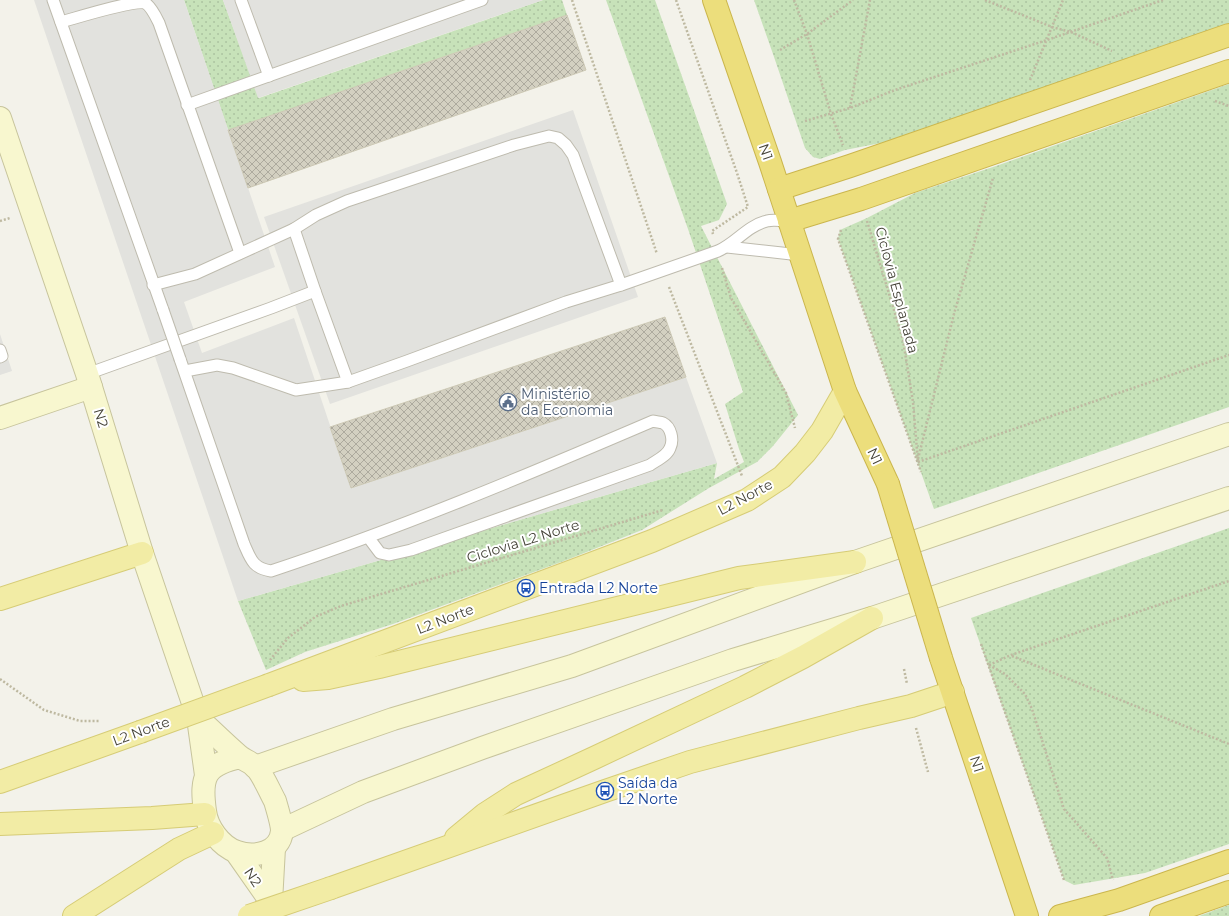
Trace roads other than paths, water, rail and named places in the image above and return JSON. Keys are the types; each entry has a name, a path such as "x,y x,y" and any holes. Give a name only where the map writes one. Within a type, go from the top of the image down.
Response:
{"highway":[{"name":"N1","path":"714,0 845,391 888,484 941,658 1027,916"},
{"path":"778,189 850,166 1229,35"},
{"path":"789,221 861,199 1229,71"},
{"path":"1060,916 1119,900 1229,861"},
{"path":"1161,916 1229,892"}],"main road":[{"name":"N2","path":"0,118 89,380 142,553 198,718 206,775"},
{"path":"0,418 89,380"},
{"name":"L2 Norte","path":"0,782 140,732 274,676 652,541 747,500 782,477 805,453 822,431 845,391"},
{"path":"1229,434 855,562 572,666 247,762 222,762 213,767 206,775 202,793 209,823 225,845 236,852 252,855 263,853 278,839 363,792 482,748 734,660 872,618 1229,498"},
{"path":"0,599 142,553"},
{"path":"274,676 306,681 328,678 379,667 738,578 855,562"},
{"path":"442,848 485,814 516,794 745,687 803,657 872,618"},
{"path":"249,916 690,762 910,706 953,692"},
{"name":"N2","path":"198,718 247,762"},
{"path":"247,762 267,784 277,807 278,839"},
{"path":"0,824 152,818 209,823"},
{"path":"74,916 179,849 209,823"},
{"name":"N2","path":"272,909 278,839"},
{"name":"N2","path":"236,852 272,909"}],"lane":[{"path":"53,0 153,285 185,371 244,544 251,560 257,566 263,570 271,571 368,537 499,487 653,421 663,423 669,429 672,437 670,448 663,457 650,464 411,550 389,554 380,553 368,537"},
{"path":"241,0 269,76"},
{"path":"187,105 482,0"},
{"path":"61,22 137,1 146,3 153,12 159,23 240,253"},
{"path":"153,285 195,274 294,228 316,215 347,200 514,144 549,136 558,138 566,145 573,155 621,285"},
{"path":"185,371 217,365 233,368 296,390 348,382 566,302 621,285 722,249 746,231 768,220 789,221"},
{"path":"294,228 348,382"},
{"path":"722,249 800,255"},
{"path":"89,380 315,291"},
{"path":"0,350 2,356 0,357"}],"place":[{"name":"Ministério da Economia","path":"508,402"},
{"name":"Entrada L2 Norte","path":"526,588"},
{"name":"Saída da L2 Norte","path":"605,791"}]}
